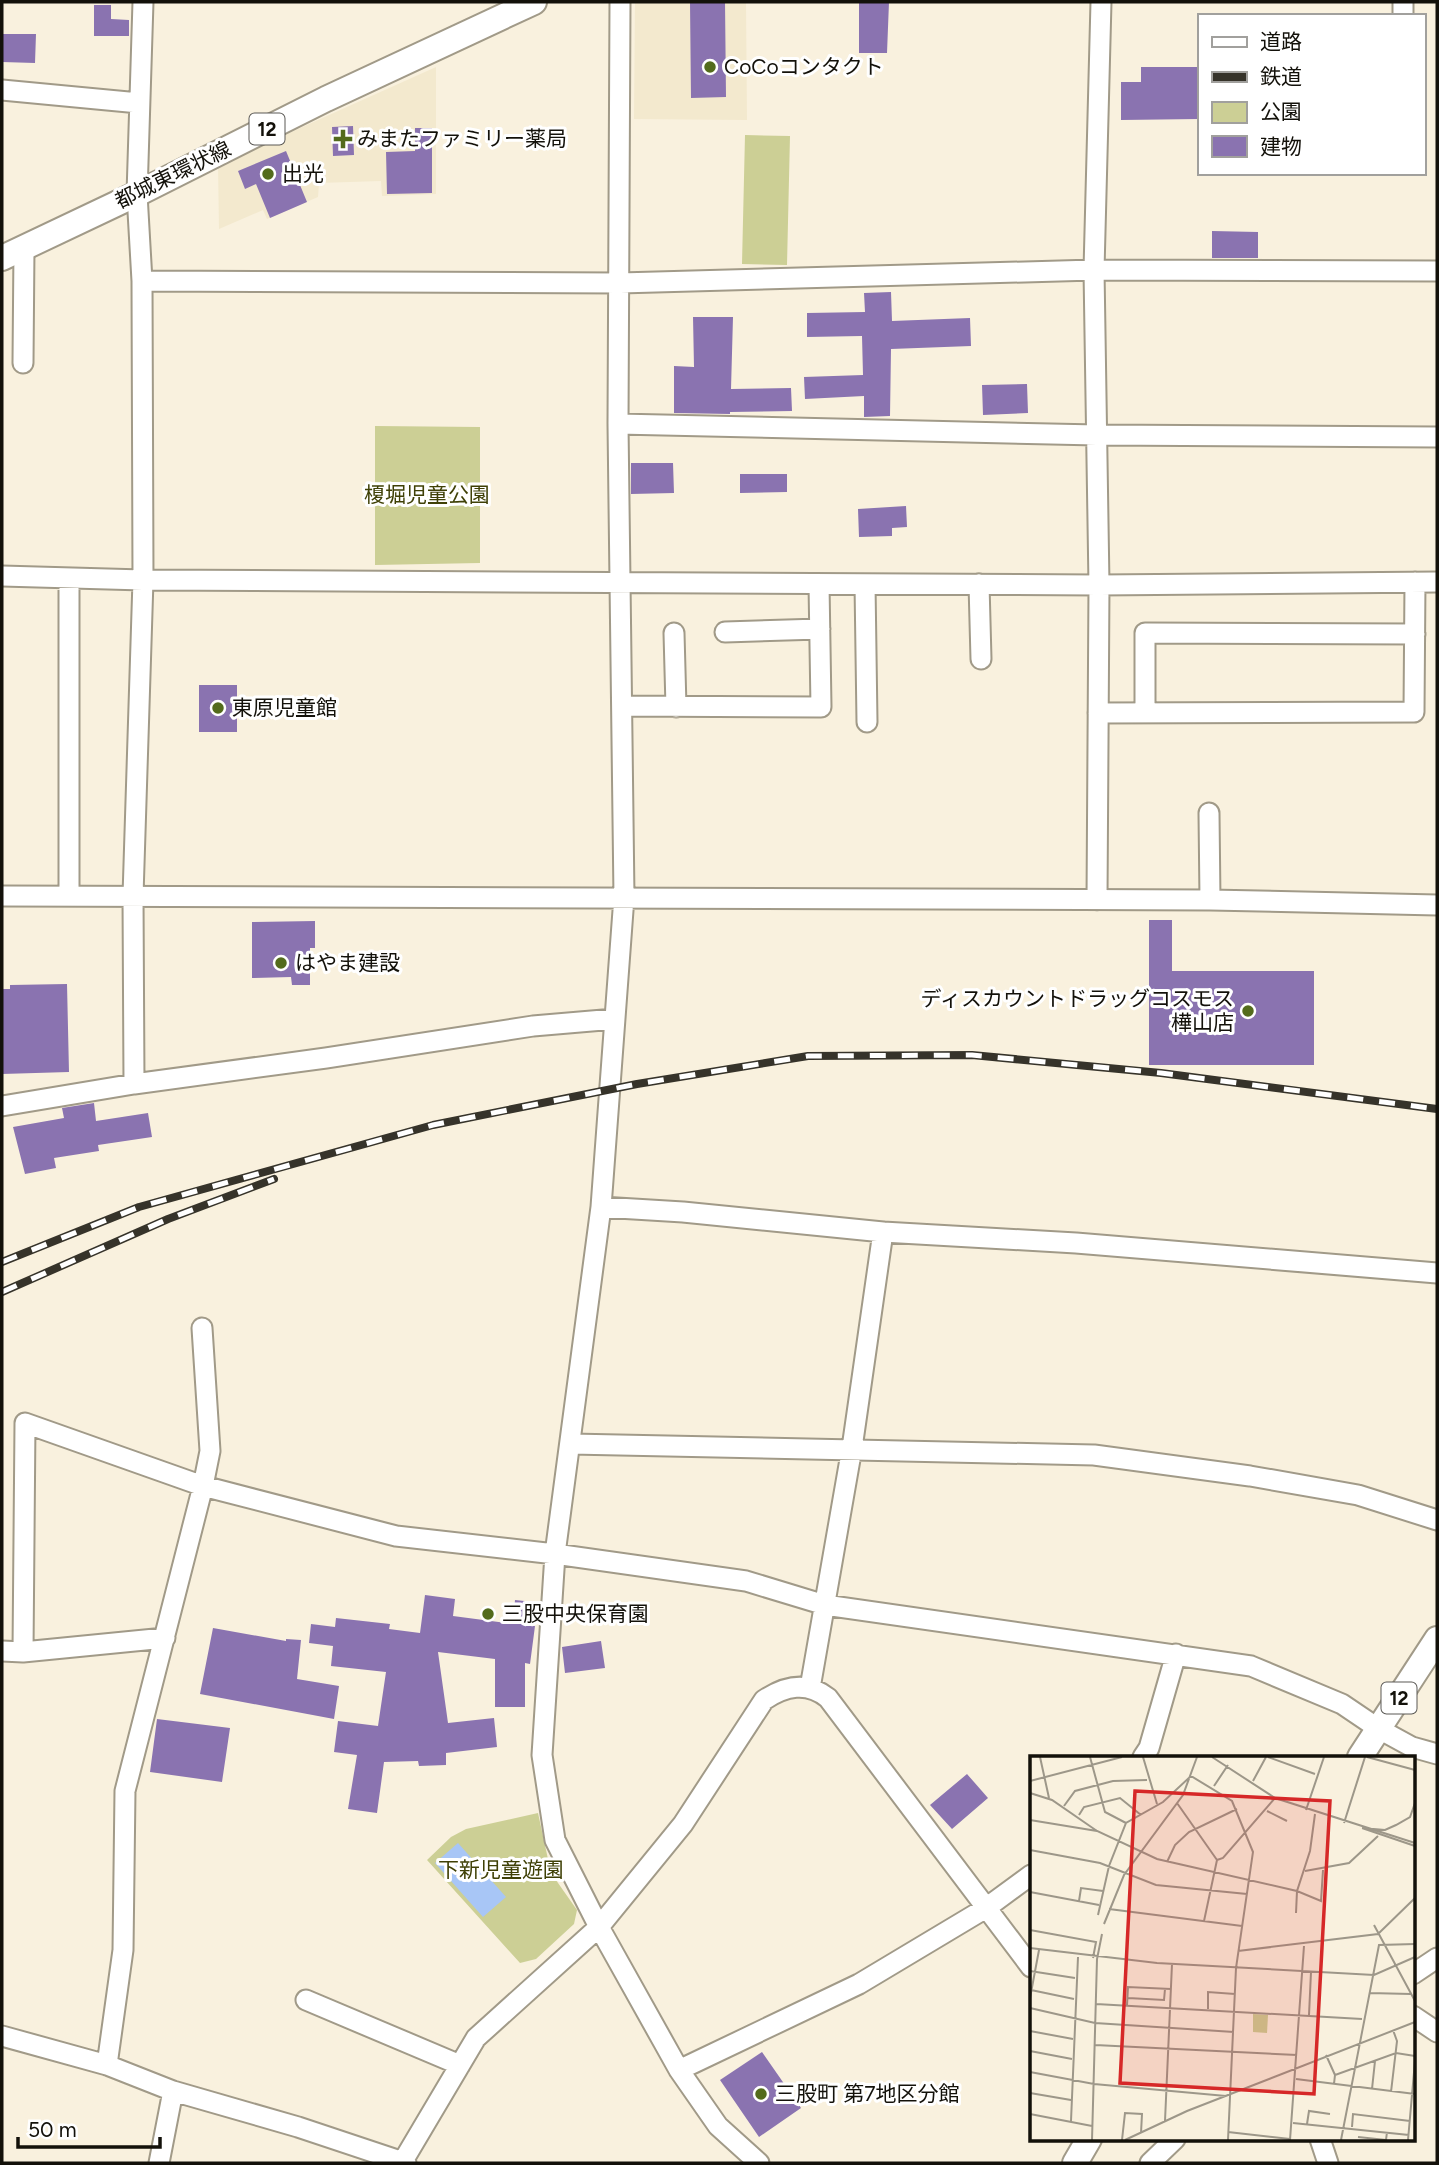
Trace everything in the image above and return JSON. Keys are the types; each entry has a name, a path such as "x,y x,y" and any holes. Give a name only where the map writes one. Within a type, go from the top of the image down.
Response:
{"main road":[{"name":"都城東環状線","path":"2,258 326,99 534,2"},
{"name":"12","path":"1361,1756 1437,1639"},
{"path":"1076,2163 1088,2140"}],"street":[{"path":"134,1084 133,896 143,580 142,281 137,194 143,2"},
{"path":"620,2 618,424 624,897 601,1207 555,1554 542,1755 555,1840 600,1927 678,2070 718,2126 759,2163"},
{"path":"1097,900 1099,585 1094,270 1101,2"},
{"path":"2,90 139,103"},
{"path":"23,363 24,248"},
{"path":"142,281 620,283 1094,270 1437,271"},
{"path":"618,424 1097,435 1437,438"},
{"path":"2,576 143,580 620,583 1099,585 1437,582"},
{"path":"69,578 69,896"},
{"path":"1098,713 1414,712 1415,582"},
{"path":"622,706 821,707 820,583"},
{"path":"865,584 867,722"},
{"path":"979,584 981,659"},
{"path":"724,632 820,629"},
{"path":"1145,712 1145,633 1415,634"},
{"path":"674,634 676,706"},
{"path":"1209,813 1210,900"},
{"path":"2,896 1210,900 1437,905"},
{"path":"2,1107 134,1084 533,1026 615,1019"},
{"path":"601,1207 1437,1273"},
{"path":"810,1688 852,1448 883,1231"},
{"path":"107,2065 122,1950 125,1791 210,1451 202,1328"},
{"path":"23,1652 25,1423 203,1486 396,1536 555,1554 746,1581 825,1605 1251,1666 1342,1704 1379,1729 1412,1746 1437,1754"},
{"path":"571,1444 1094,1455 1250,1476 1357,1495 1437,1520"},
{"path":"2,1651 23,1652 165,1638"},
{"path":"1144,1756 1149,1748 1176,1654"},
{"path":"2,2036 107,2065 173,2091 298,2127 404,2162 476,2038 600,1927 683,1824 764,1700 775,1692 789,1688 810,1688 828,1698 1030,1966"},
{"path":"678,2070 859,1984 986,1908 1030,1876"},
{"path":"1414,1973 1437,1958"},
{"path":"306,2000 460,2066"},
{"path":"1414,2017 1437,2032"},
{"path":"159,2163 173,2091"},
{"path":"1150,2163 1174,2140"},
{"path":"1320,2140 1328,2163"}],"shaded area":[{"path":"635,2 746,2 747,120 634,119"},
{"path":"436,67 436,194 382,196 381,181 319,183 318,197 267,219 263,210 219,229 218,165"}],"green space":[{"path":"745,135 790,136 787,265 742,264"},
{"name":"榎堀児童公園","path":"375,426 480,427 480,563 375,565"},
{"name":"下新児童遊園","path":"538,1813 551,1873 577,1910 574,1924 536,1959 520,1963 427,1860 451,1837 466,1829"}],"water":[{"path":"458,1843 506,1897 483,1917 435,1863"}],"building":[{"path":"690,2 725,2 726,97 691,98"},
{"path":"859,2 889,2 887,53 859,53"},
{"path":"94,5 111,5 111,19 129,20 129,36 94,36"},
{"path":"2,34 36,34 35,63 2,62"},
{"path":"1141,67 1198,67 1198,119 1121,120 1121,82 1141,82"},
{"name":"みまたファミリー薬局","path":"353,126 354,155 333,156 332,127"},
{"path":"415,128 432,128 432,193 387,194 386,152 415,151"},
{"path":"286,151 307,202 270,218 256,184 245,189 238,171"},
{"path":"1212,231 1258,232 1258,258 1212,258"},
{"path":"891,292 892,321 970,318 971,346 891,349 890,416 864,417 864,396 805,399 804,377 863,375 862,336 807,337 807,313 865,312 864,293"},
{"path":"693,317 733,317 731,389 791,388 792,411 674,413 674,366 694,367"},
{"path":"1027,384 1028,413 983,415 982,385"},
{"path":"631,463 673,463 674,493 631,494"},
{"path":"740,474 787,474 787,492 740,493"},
{"path":"906,506 907,527 892,528 892,536 859,537 858,509"},
{"name":"東原児童館","path":"199,685 237,685 237,732 199,732"},
{"path":"1149,920 1172,920 1172,971 1314,971 1314,1065 1149,1065"},
{"name":"はやま建設","path":"315,921 315,948 310,948 310,985 292,985 291,977 252,978 252,922"},
{"path":"67,984 69,1072 2,1074 2,989 10,989 10,985"},
{"path":"94,1103 96,1121 148,1113 152,1137 98,1145 99,1151 54,1158 56,1168 25,1174 13,1127 64,1118 62,1108"},
{"path":"425,1595 455,1599 453,1616 513,1624 515,1600 534,1602 532,1626 535,1626 530,1664 525,1663 525,1707 495,1707 495,1659 438,1652 448,1723 494,1718 497,1747 446,1753 446,1765 419,1766 418,1761 384,1762 377,1813 348,1809 357,1755 334,1752 338,1721 378,1726 386,1672 331,1666 333,1646 309,1643 311,1624 335,1627 336,1618 390,1624 389,1629 420,1633"},
{"path":"213,1628 286,1641 301,1640 297,1679 339,1686 334,1719 200,1694"},
{"path":"601,1641 605,1668 565,1673 562,1647"},
{"path":"157,1719 230,1728 222,1782 150,1772"},
{"path":"967,1774 988,1798 952,1829 930,1805"},
{"name":"三股町 第7地区分館","path":"762,2052 801,2108 759,2137 720,2080"}],"railway":[{"path":"2,1262 139,1207 433,1125 637,1084 808,1056 972,1055 1161,1073 1437,1109"},
{"path":"2,1292 168,1219 274,1179"}],"place":[{"name":"CoCoコンタクト","path":"710,67"},
{"name":"みまたファミリー薬局","path":"343,139"},
{"name":"出光","path":"268,174"},
{"name":"東原児童館","path":"218,708"},
{"name":"はやま建設","path":"281,963"},
{"name":"ディスカウントドラッグコスモス 樺山店","path":"1248,1011"},
{"name":"三股中央保育園","path":"488,1614"},
{"name":"三股町 第7地区分館","path":"761,2094"}]}
